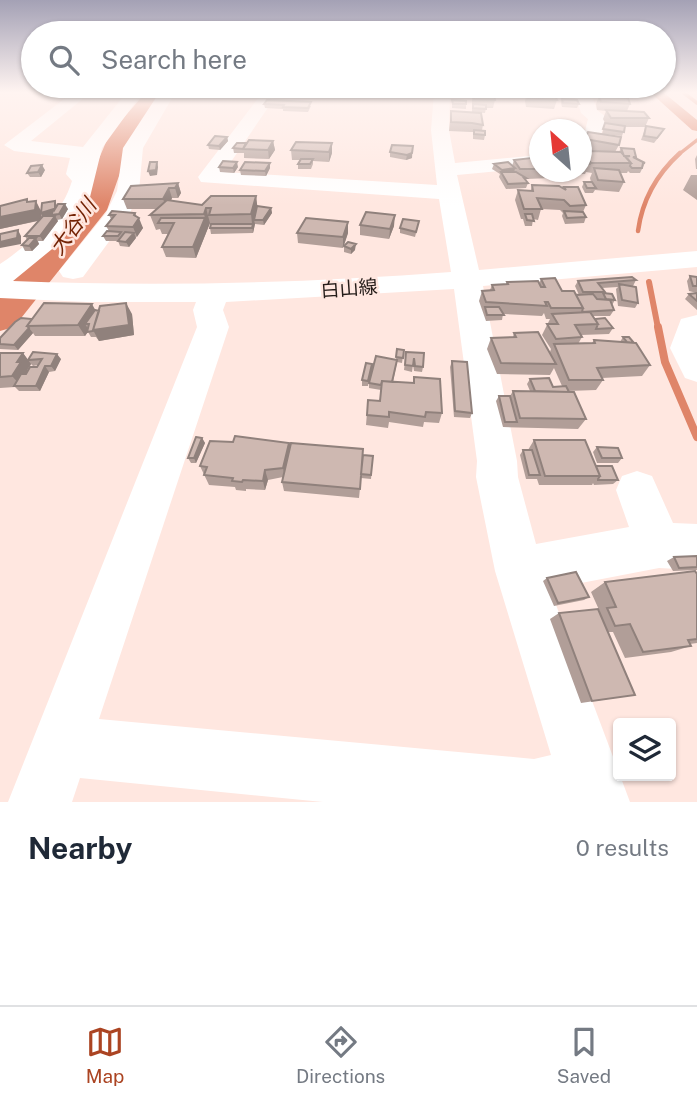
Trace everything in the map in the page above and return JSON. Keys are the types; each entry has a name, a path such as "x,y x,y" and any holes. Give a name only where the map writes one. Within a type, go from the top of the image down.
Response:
{"street":[{"path":"33,130 14,145 81,153 77,174 84,181"},
{"path":"7,274 48,240 79,197 93,148 106,130"},
{"path":"68,271 108,227 127,195 133,149 143,130"},
{"path":"243,130 209,177 449,193"},
{"path":"60,747 534,791 594,790 519,570 497,477 497,461 440,130"},
{"path":"446,170 529,162"},
{"name":"白山線","path":"7,274 41,291 214,294 346,289 464,269 697,240"},
{"name":"白山線","path":"7,274 68,271 464,269 697,259"},
{"path":"40,802 213,327 208,310 214,294"},
{"path":"697,326 692,327 687,348 697,369"},
{"path":"519,570 678,546 637,490"}],"building":[{"path":"474,130 485,131 485,135 474,134"},
{"path":"645,130 663,130 657,138 644,136"},
{"path":"592,133 621,137 619,145 592,140"},
{"path":"215,136 227,137 219,146 208,145"},
{"path":"249,140 273,141 268,150 243,149"},
{"path":"296,142 332,143 329,152 291,150"},
{"path":"237,143 246,143 243,149 233,148"},
{"path":"392,145 413,146 412,153 407,155 390,152"},
{"path":"621,148 634,149 636,157 633,157 645,163 642,168 632,168 626,157 630,156 624,156"},
{"path":"592,151 621,152 631,163 592,163"},
{"path":"529,158 529,169 520,169 514,160"},
{"path":"301,159 313,159 310,164 298,164"},
{"path":"223,161 237,162 233,168 219,167"},
{"path":"150,162 157,162 156,170 148,171"},
{"path":"245,162 270,163 265,171 240,170"},
{"path":"508,162 515,168 502,170 494,164"},
{"path":"42,165 38,172 27,173 31,166"},
{"path":"594,168 619,170 624,182 598,180"},
{"path":"501,172 516,172 526,178 528,183 508,184"},
{"path":"584,182 592,182 596,188 587,188"},
{"path":"178,183 175,188 169,188 163,199 123,199 131,186"},
{"path":"532,185 559,186 566,190 564,187 578,187 586,205 570,206 564,200 537,198 542,209 524,209 518,190 533,191"},
{"path":"211,196 256,196 251,214 209,215 211,208 206,208 204,214 150,215 167,200 202,205"},
{"path":"27,199 27,202 36,201 35,210 0,217 0,206"},
{"path":"55,201 55,209 58,204 65,204 59,214 51,215 54,209 41,213 42,203"},
{"path":"257,206 271,208 263,220 254,220"},
{"path":"112,211 135,213 139,218 133,227 106,226 115,215 109,215"},
{"path":"564,211 583,212 586,217 567,218"},
{"path":"366,212 395,215 390,229 360,225"},
{"path":"525,214 532,214 534,221 527,220"},
{"path":"43,216 55,216 40,236 25,236"},
{"path":"161,218 205,218 193,247 162,247 174,223 158,223"},
{"path":"306,218 348,222 343,237 297,233"},
{"path":"403,219 419,221 416,232 400,228"},
{"path":"211,224 253,224 252,228 210,228"},
{"path":"18,230 17,238 0,242 0,234"},
{"path":"107,231 121,232 118,236 103,236"},
{"path":"125,232 134,233 126,242 118,241"},
{"path":"29,238 36,238 29,246 22,245"},
{"path":"348,242 356,244 351,249 344,246"},
{"path":"690,276 697,277 697,286 693,286"},
{"path":"632,277 636,280 598,283 605,292 583,292 578,281"},
{"path":"555,278 562,291 574,291 583,308 551,308 548,302 545,302 547,306 486,302 482,291 494,290 492,285 508,284 507,282 538,281 541,287 545,287 541,279"},
{"path":"619,284 636,287 638,303 622,300"},
{"path":"603,293 612,294 615,300 606,299"},
{"path":"697,293 697,301 689,294"},
{"path":"593,294 597,299 610,300 614,310 582,312 583,308 576,295"},
{"path":"44,303 92,304 78,325 27,326"},
{"path":"126,303 129,325 93,330 100,306"},
{"path":"485,307 499,307 504,315 487,315"},
{"path":"95,310 99,311 93,331 87,332 89,324 85,324"},
{"path":"590,312 598,324 575,325 582,337 556,339 547,324 558,324 552,314"},
{"path":"21,318 32,319 27,326 29,328 14,345 0,344 0,338"},
{"path":"605,318 613,328 596,329 598,324 595,319"},
{"path":"538,332 556,364 501,363 491,338 516,337 514,333"},
{"path":"623,337 629,337 634,343 627,342"},
{"path":"594,340 636,343 650,365 597,368 603,380 569,380 554,344 595,343"},
{"path":"397,349 404,350 403,358 396,357"},
{"path":"33,352 57,354 51,366 45,366 36,386 14,386 21,374 26,374 30,367 37,367 42,359 28,360"},
{"path":"406,352 424,353 423,367 415,366 414,358 413,366 405,365"},
{"path":"0,353 23,353 12,376 0,377"},
{"path":"376,356 397,360 392,382 382,381 381,385 369,383"},
{"path":"452,361 467,362 472,413 455,411"},
{"path":"366,363 372,364 368,381 362,380"},
{"path":"414,377 440,379 442,413 426,412 425,417 389,412 389,417 367,415 368,400 380,401 382,381 414,383"},
{"path":"549,378 553,387 566,386 569,392 535,391 530,379"},
{"path":"513,391 574,392 586,419 520,418"},
{"path":"499,396 510,396 517,422 505,422"},
{"path":"235,436 289,443 283,468 265,470 263,481 232,481 233,478 204,475 207,467 200,466 210,441 233,442"},
{"path":"196,437 202,438 194,458 188,458"},
{"path":"534,440 585,440 600,476 545,476"},
{"path":"291,443 363,449 360,489 282,482"},
{"path":"597,447 618,448 622,458 602,458"},
{"path":"523,450 532,450 540,475 529,475"},
{"path":"363,455 373,456 371,475 361,474"},
{"path":"596,466 612,466 618,480 598,480 600,476"},
{"path":"697,556 697,567 679,568 674,557"},
{"path":"695,571 697,639 688,640 691,646 643,652 630,624 615,626 607,608 616,607 605,582"},
{"path":"576,572 589,597 558,603 547,578"},
{"path":"598,609 635,695 592,701 559,613"}],"waterway":[{"name":"大谷川","path":"0,318 92,210 125,130"},
{"path":"678,155 697,140"},
{"path":"638,231 643,209 652,189 678,155"},
{"path":"649,282 658,328"},
{"path":"658,327 665,362 697,437"}]}
